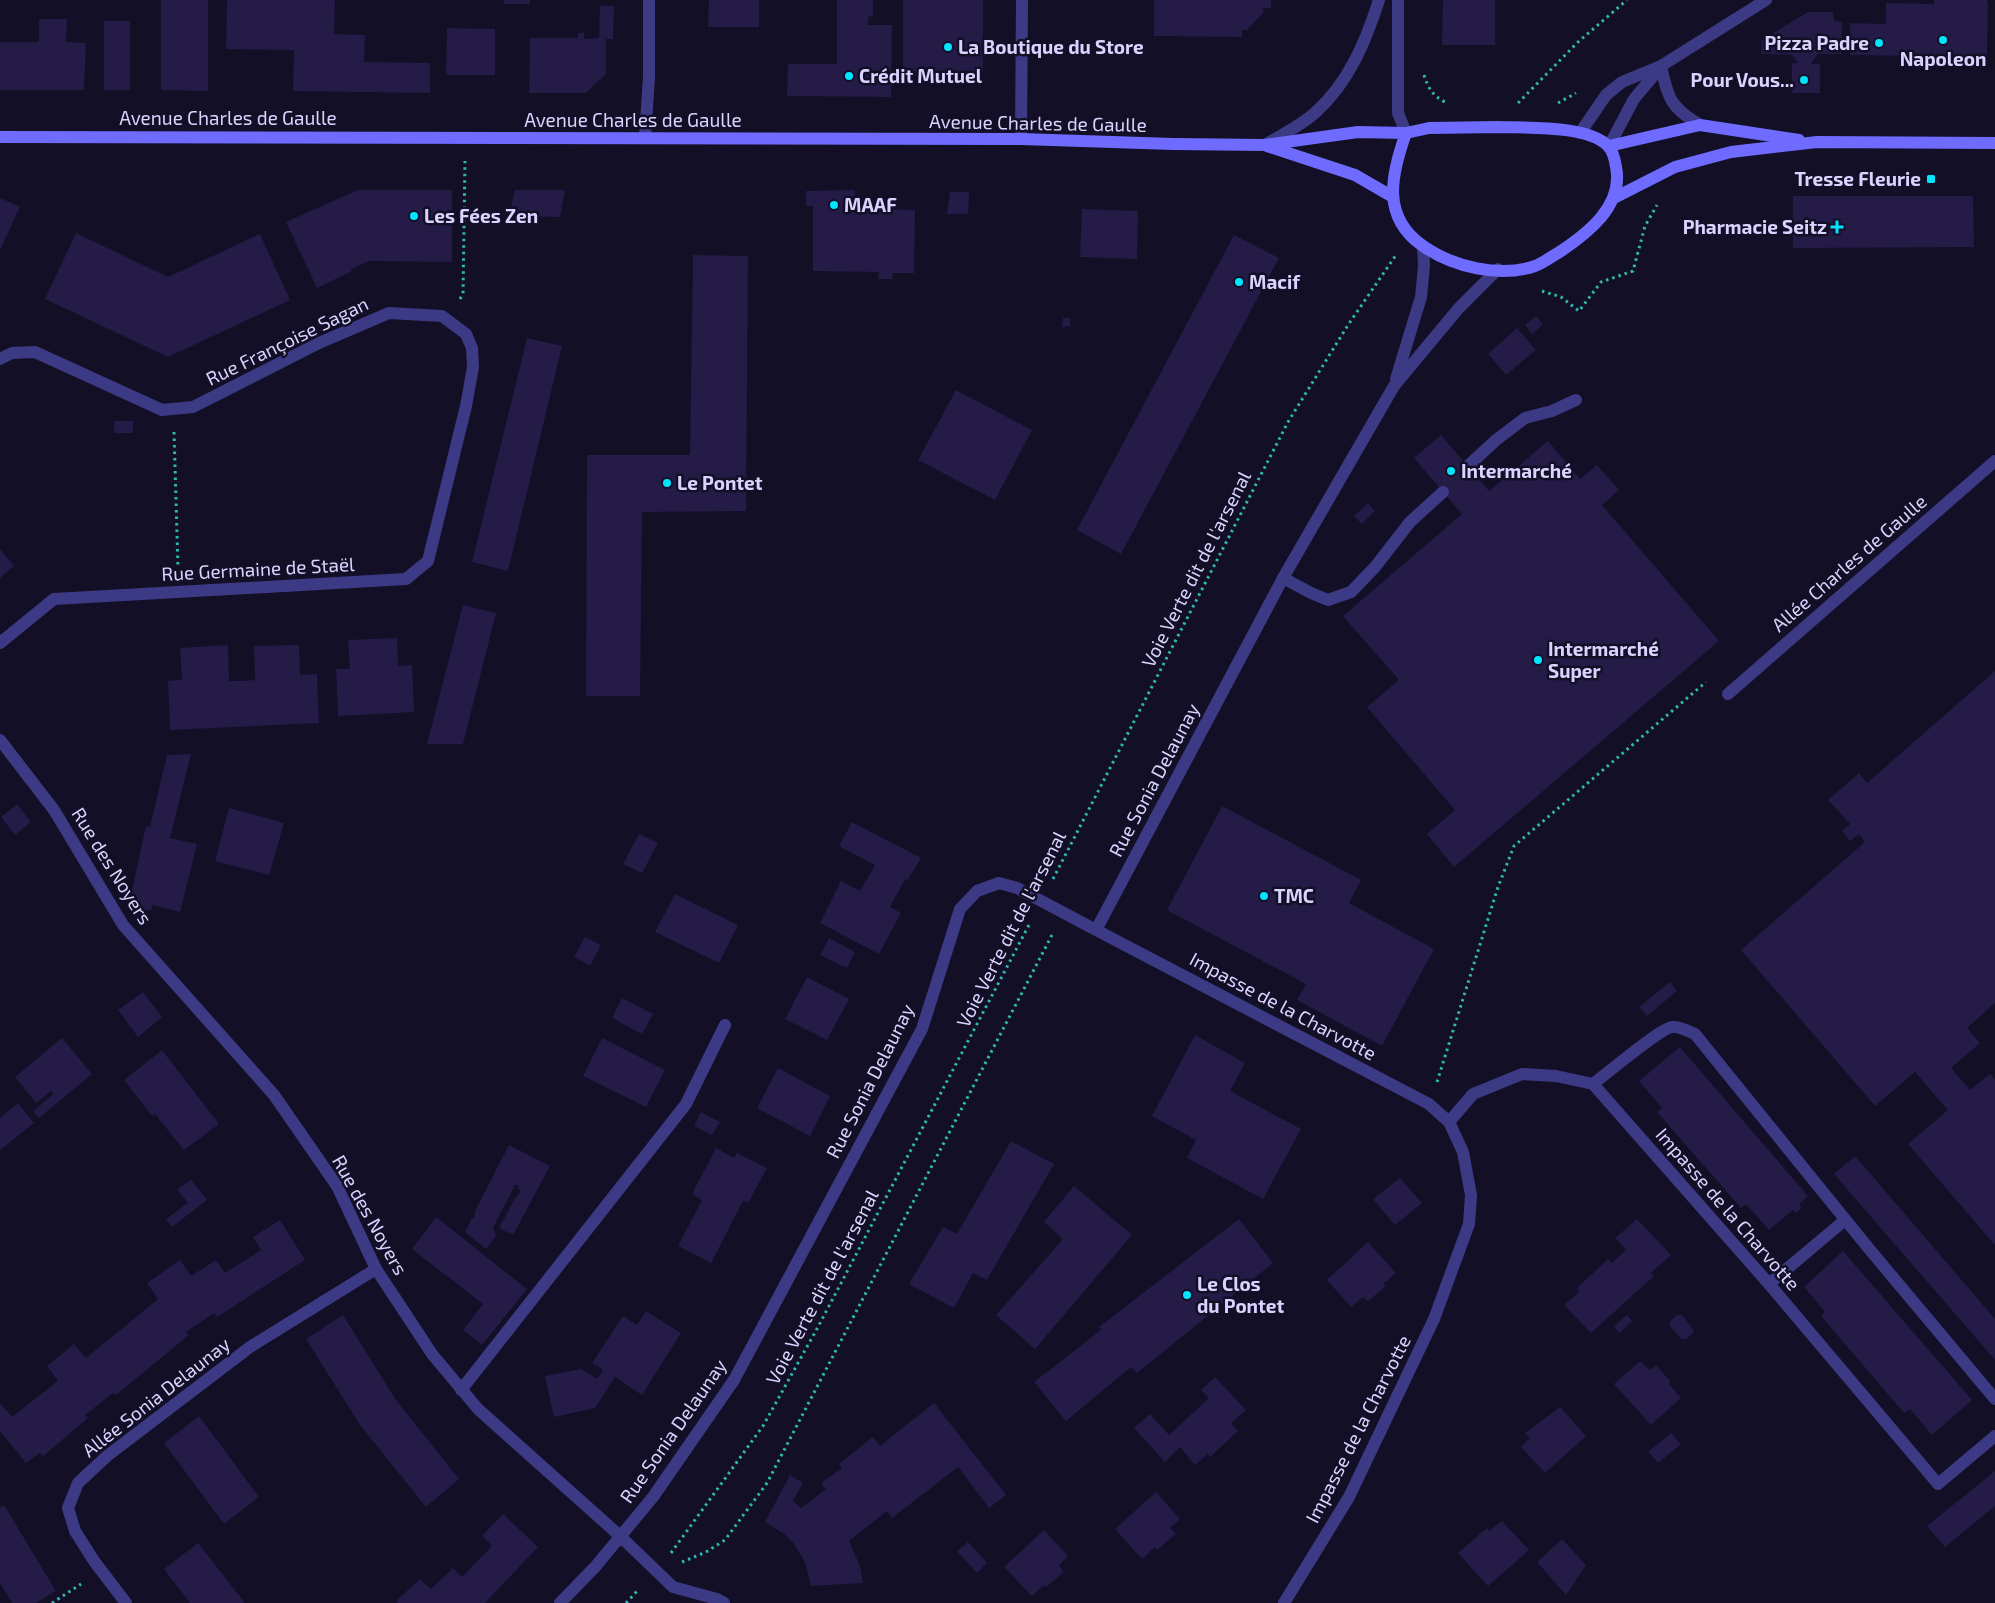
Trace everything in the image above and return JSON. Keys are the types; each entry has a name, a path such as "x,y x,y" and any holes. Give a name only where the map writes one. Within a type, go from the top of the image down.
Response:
{"main road":[{"path":"1614,198 1617,171 1609,146 1700,125 1817,142"},
{"name":"Avenue Charles de Gaulle","path":"0,136 1021,139 1265,145 1358,132 1406,134 1429,128 1498,127 1562,129 1597,139 1609,146"},
{"path":"1406,134 1396,160 1393,178 1393,197 1399,218 1410,236 1438,256 1471,268 1512,270 1536,266 1588,232 1614,198 1675,167 1701,159 1731,152 1817,142 1995,143"},
{"name":"Avenue Charles de Gaulle","path":"1265,145 1355,175 1393,197"}],"street":[{"path":"645,138 649,77 649,0"},
{"path":"1021,139 1022,0"},
{"path":"1265,145 1316,113 1348,74 1355,63 1379,0"},
{"path":"1398,0 1398,113 1406,134"},
{"path":"1580,133 1606,95 1622,82 1661,66 1766,0"},
{"path":"1661,66 1666,91 1672,101 1682,114 1700,125"},
{"path":"1609,146 1634,99 1661,66"},
{"name":"Rue Sonia Delaunay","path":"1394,386 1421,296 1424,266 1423,246"},
{"name":"Rue Sonia Delaunay","path":"560,1603 595,1566 653,1497 734,1380 922,1029 960,909 977,891 999,884 1017,888 1096,930 1283,578 1394,386 1458,308 1498,269"},
{"name":"Rue Françoise Sagan","path":"0,359 12,353 35,352 162,410 174,409 193,407 319,343 389,313 442,316"},
{"name":"Rue Germaine de Staël","path":"0,643 54,599 406,579 428,561 474,367 472,348 466,334 442,316"},
{"path":"1468,466 1496,440 1525,418 1552,411 1576,400"},
{"name":"Allée Charles de Gaulle","path":"1728,694 1995,461"},
{"path":"1283,578 1328,600 1351,592 1375,567 1410,522 1442,492"},
{"name":"Rue des Noyers","path":"0,740 54,810 123,925 274,1095 337,1186 376,1269 432,1354 461,1390 478,1409 620,1536 673,1587 717,1599 724,1603"},
{"name":"Impasse de la Charvotte","path":"1096,930 1429,1104 1449,1122 1463,1152 1471,1195 1469,1224 1434,1319 1349,1497 1284,1603"},
{"path":"461,1390 686,1104 725,1025"},
{"path":"1449,1122 1473,1094 1522,1074 1556,1076 1593,1084 1656,1036 1672,1027 1685,1029 1694,1034 1845,1220 1995,1399"},
{"name":"Impasse de la Charvotte","path":"1593,1084 1769,1284 1938,1484 1995,1436"},
{"path":"1769,1284 1845,1220"},
{"name":"Allée Sonia Delaunay","path":"126,1603 75,1531 68,1508 78,1484 107,1456 250,1347 376,1269"}],"path":[{"path":"1513,108 1578,42 1626,0"},
{"path":"1424,68 1424,76 1432,92 1438,99 1447,104"},
{"path":"1550,106 1565,100 1581,90"},
{"path":"442,316 451,309 463,294 465,138"},
{"path":"1536,289 1561,297 1579,310 1601,282 1633,271 1645,226 1658,204"},
{"name":"Voie Verte dit de l'arsenal","path":"626,1603 657,1572 763,1426 818,1327 1042,901 1288,422 1348,325 1398,252 1400,260"},
{"path":"174,409 179,592"},
{"path":"1429,1104 1441,1072 1498,887 1514,846 1710,680"},
{"path":"657,1572 706,1552 725,1540 767,1483 1063,913"},
{"path":"52,1603 102,1570"}],"building":[{"path":"161,0 208,0 208,91 161,90"},
{"path":"227,0 335,0 334,34 365,35 364,62 430,63 430,93 293,91 294,50 226,49"},
{"path":"504,0 530,0 530,4 504,4"},
{"path":"709,0 759,0 759,27 708,27"},
{"path":"837,0 873,0 873,16 868,17 868,25 892,25 891,97 787,96 788,64 837,64"},
{"path":"903,0 983,0 983,73 903,73"},
{"path":"1154,0 1271,0 1271,8 1262,8 1264,12 1247,30 1242,30 1242,37 1154,36"},
{"path":"1443,0 1495,0 1495,45 1442,45"},
{"path":"1934,0 1987,0 1987,57 1850,55 1850,23 1886,24 1886,3 1934,4"},
{"path":"600,6 614,6 613,39 606,39 606,74 586,93 529,93 530,38 578,38 578,33 584,33 584,39 599,38"},
{"path":"1808,12 1833,12 1834,21 1842,22 1841,54 1818,54 1811,64 1820,64 1820,93 1792,93 1792,63 1798,63 1792,55 1761,54 1762,40"},
{"path":"39,19 67,19 66,42 86,43 84,90 0,90 0,42 39,42"},
{"path":"104,21 130,21 130,90 104,90"},
{"path":"447,28 495,29 495,75 446,75"},
{"path":"358,190 452,190 452,262 369,261 317,288 286,222"},
{"path":"515,190 565,190 560,217 509,216"},
{"path":"855,190 854,209 915,210 914,273 893,273 892,279 878,279 879,272 813,271 813,206 806,206 806,191"},
{"path":"950,192 969,192 968,214 947,214"},
{"path":"1793,196 1973,196 1974,247 1793,248"},
{"path":"0,198 20,207 0,250"},
{"path":"1082,209 1138,211 1137,259 1080,257"},
{"path":"76,233 168,277 260,234 290,300 168,357 45,299"},
{"path":"1234,235 1279,258 1121,554 1077,530"},
{"name":"Le Pontet","path":"693,255 748,256 746,511 642,512 640,696 586,696 587,455 690,455"},
{"path":"1536,316 1543,324 1532,334 1525,325"},
{"path":"1063,318 1070,318 1070,326 1062,327"},
{"path":"1517,328 1536,350 1506,375 1488,354"},
{"path":"527,338 562,346 508,571 472,562"},
{"path":"956,390 1032,430 995,500 918,460"},
{"path":"114,421 133,421 133,433 114,433"},
{"name":"Intermarché Super","path":"1441,435 1489,491 1548,441 1580,479 1597,465 1619,490 1602,505 1719,641 1454,867 1427,834 1455,810 1367,707 1399,680 1343,616 1462,514 1414,458"},
{"path":"1368,503 1375,511 1362,524 1354,516"},
{"path":"0,549 14,566 0,578"},
{"path":"463,605 496,613 463,744 427,744"},
{"path":"397,638 398,666 412,665 414,712 338,716 336,669 350,669 348,640"},
{"path":"228,645 229,681 242,681 255,680 254,646 299,645 300,675 317,674 319,723 170,730 168,681 182,680 180,648"},
{"path":"1995,671 1995,1003 1967,1028 1980,1043 1951,1068 1970,1090 1990,1074 1995,1080 1995,1245 1908,1144 1948,1110 1915,1072 1875,1106 1741,950 1865,842 1859,834 1850,841 1842,831 1850,824 1828,800 1859,773 1867,783"},
{"path":"191,754 170,838 197,844 180,912 153,905 151,911 138,908 139,902 130,900 146,826 150,827 167,755"},
{"path":"17,804 31,822 15,835 1,817"},
{"path":"1222,806 1361,880 1349,903 1434,949 1382,1046 1297,1000 1306,984 1167,910"},
{"path":"229,808 284,823 269,875 215,861"},
{"path":"852,822 921,858 908,880 905,879 890,907 901,913 879,954 820,923 841,881 860,891 875,865 839,846"},
{"path":"639,834 658,843 642,873 623,864"},
{"path":"675,894 738,925 719,963 655,932"},
{"path":"585,937 601,945 590,966 574,957"},
{"path":"829,938 855,952 847,968 820,955"},
{"path":"807,977 849,999 827,1040 785,1019"},
{"path":"1670,982 1677,991 1647,1016 1639,1007"},
{"path":"143,992 162,1017 138,1037 118,1010"},
{"path":"622,998 653,1014 642,1034 612,1018"},
{"path":"1195,1035 1245,1063 1230,1091 1301,1129 1263,1199 1187,1158 1196,1140 1152,1116"},
{"path":"62,1038 92,1074 39,1118 33,1111 53,1094 51,1091 36,1103 15,1077"},
{"path":"602,1038 665,1070 646,1107 583,1076"},
{"path":"1680,1047 1808,1196 1799,1204 1802,1208 1796,1213 1793,1210 1769,1230 1746,1204 1741,1208 1657,1112 1662,1108 1639,1081"},
{"path":"162,1050 219,1124 184,1150 155,1114 152,1116 124,1080"},
{"path":"778,1068 830,1096 810,1136 757,1108"},
{"path":"18,1103 34,1123 0,1150 0,1118"},
{"path":"701,1112 720,1122 712,1135 694,1126"},
{"path":"1011,1141 1054,1164 987,1280 973,1273 954,1308 909,1284 943,1227 957,1234"},
{"path":"509,1145 550,1166 513,1235 499,1228 521,1190 517,1189 519,1186 515,1185 493,1228 496,1236 485,1248 465,1232 472,1218 474,1219 475,1211"},
{"path":"716,1148 734,1158 737,1153 767,1168 748,1203 743,1201 711,1263 678,1246 702,1200 692,1194"},
{"path":"1855,1156 1995,1319 1995,1360 1834,1174"},
{"path":"1400,1178 1422,1203 1395,1225 1373,1199"},
{"path":"191,1180 207,1200 172,1227 166,1219 188,1203 177,1189"},
{"path":"1074,1186 1132,1235 1035,1349 996,1315 1063,1239 1044,1222"},
{"path":"436,1217 527,1289 482,1345 463,1330 483,1304 412,1249"},
{"name":"Le Clos du Pontet","path":"1239,1219 1273,1263 1137,1373 1131,1367 1066,1421 1034,1382 1101,1330 1099,1327"},
{"path":"1637,1219 1671,1255 1651,1273 1654,1276 1591,1333 1564,1305 1580,1291 1577,1288 1608,1259 1612,1263 1626,1250 1615,1238"},
{"path":"280,1220 305,1260 217,1317 214,1313 186,1332 189,1335 116,1395 113,1393 85,1415 88,1418 43,1456 40,1453 26,1463 0,1431 0,1403 12,1417 58,1381 47,1366 74,1344 86,1358 158,1299 147,1283 180,1260 191,1276 216,1260 225,1273 261,1250 253,1237"},
{"path":"1368,1242 1396,1273 1383,1284 1386,1286 1368,1301 1363,1297 1351,1307 1327,1280"},
{"path":"1843,1251 1972,1400 1932,1435 1910,1409 1904,1413 1821,1316 1825,1312 1804,1287"},
{"path":"646,1311 681,1333 642,1395 615,1377 595,1408 554,1417 545,1376 581,1369 597,1379 603,1370 592,1363 623,1316 637,1325"},
{"path":"343,1315 396,1400 459,1479 426,1507 360,1425 306,1339"},
{"path":"1627,1315 1632,1321 1619,1333 1614,1326"},
{"path":"1677,1315 1682,1315 1693,1329 1693,1333 1686,1339 1681,1339 1670,1326 1670,1321"},
{"path":"1640,1361 1650,1370 1656,1365 1671,1382 1669,1384 1681,1398 1651,1425 1614,1384"},
{"path":"1215,1377 1246,1410 1231,1423 1238,1431 1210,1457 1208,1454 1195,1465 1180,1447 1165,1462 1134,1428 1150,1414 1169,1435 1209,1398 1201,1390"},
{"path":"934,1403 1006,1495 989,1508 958,1467 892,1518 887,1511 849,1541 860,1566 863,1583 811,1586 805,1562 794,1544 784,1534 765,1522 790,1475 803,1483 793,1501 801,1508 826,1489 821,1483 842,1468 839,1464 873,1437 880,1446"},
{"path":"1560,1407 1586,1436 1545,1473 1521,1447 1530,1438 1525,1433"},
{"path":"199,1416 259,1497 224,1524 164,1443"},
{"path":"1671,1433 1681,1444 1658,1463 1648,1452"},
{"path":"1995,1471 1995,1506 1945,1547 1927,1526"},
{"path":"1156,1492 1180,1519 1170,1528 1176,1534 1157,1550 1155,1547 1142,1559 1115,1529"},
{"path":"4,1505 56,1591 36,1603 12,1603 0,1583 0,1508"},
{"path":"503,1514 538,1547 485,1603 398,1603 396,1601 420,1579 431,1589 453,1568 462,1577 492,1546 482,1536"},
{"path":"1502,1521 1529,1550 1488,1586 1458,1553 1487,1528 1489,1531"},
{"path":"1044,1530 1068,1556 1059,1565 1064,1572 1046,1587 1044,1585 1032,1596 1004,1567"},
{"path":"1562,1539 1586,1565 1566,1595 1537,1562"},
{"path":"968,1542 987,1563 977,1573 957,1551"},
{"path":"198,1543 245,1603 190,1603 164,1569"}],"place":[{"name":"Napoleon","path":"1943,40"},
{"name":"Pizza Padre","path":"1879,43"},
{"name":"La Boutique du Store","path":"948,47"},
{"name":"Crédit Mutuel","path":"849,76"},
{"name":"Pour Vous...","path":"1804,80"},
{"name":"Tresse Fleurie","path":"1931,179"},
{"name":"MAAF","path":"834,205"},
{"name":"Les Fées Zen","path":"414,216"},
{"name":"Pharmacie Seitz","path":"1837,227"},
{"name":"Macif","path":"1239,282"},
{"name":"Intermarché","path":"1451,471"},
{"name":"Le Pontet","path":"667,483"},
{"name":"Intermarché Super","path":"1538,660"},
{"name":"TMC","path":"1264,896"},
{"name":"Le Clos du Pontet","path":"1187,1295"}]}
